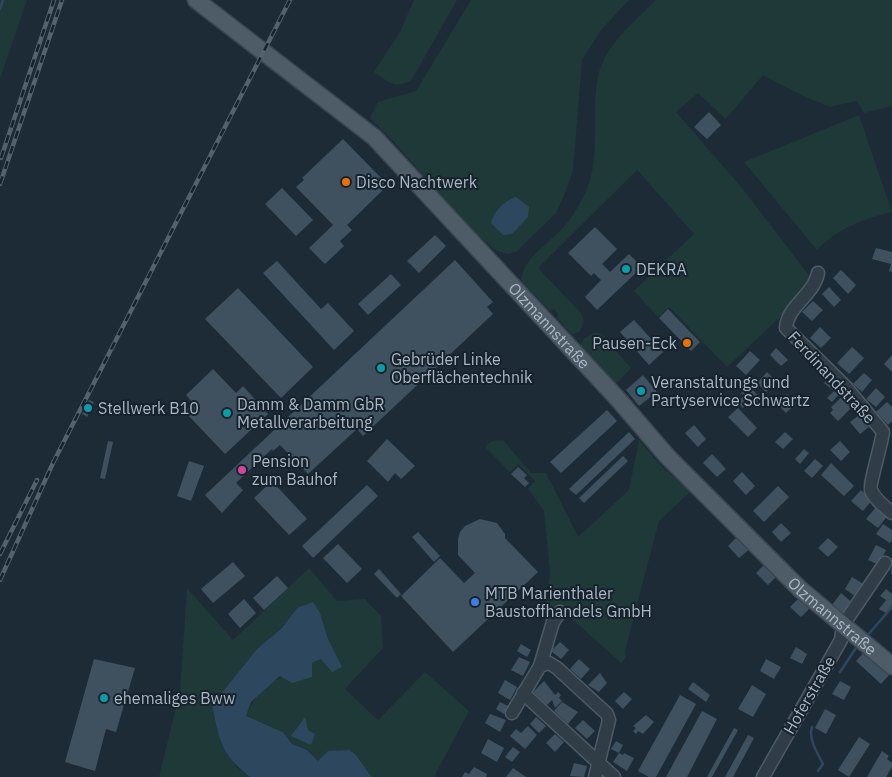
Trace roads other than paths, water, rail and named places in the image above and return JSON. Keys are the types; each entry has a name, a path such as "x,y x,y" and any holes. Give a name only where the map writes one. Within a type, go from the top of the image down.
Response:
{"main road":[{"name":"Olzmannstraße","path":"196,0 379,142 616,398 661,450 800,589 892,666"}],"street":[{"name":"Ferdinandstraße","path":"818,273 816,283 787,318 786,328 846,387 883,432 879,458 869,485 871,492 892,514"},
{"name":"Hoferstraße","path":"763,777 885,563"},
{"path":"512,713 540,666 553,622 560,612"},
{"path":"540,666 549,664 557,668 607,714 609,720 600,764 595,777"},
{"path":"524,693 614,777"}],"water":[{"path":"516,197 529,207 528,217 512,234 503,235 491,223 492,219 500,207"},
{"path":"313,602 320,613 328,639 342,667 332,672 321,659 312,663 312,677 292,683 280,676 251,702 246,716 283,732 292,744 307,750 318,761 328,751 349,750 372,777 250,777 233,761 223,746 212,705 257,649 282,628 297,608"},
{"path":"305,717 308,730 315,734 311,745 291,736"}],"waterway":[{"path":"0,9 3,0"},
{"path":"867,636 892,607"},
{"path":"840,672 858,645"},
{"path":"812,727 812,741 823,764 818,771"}],"railway":[{"path":"1,158 54,0"},
{"path":"0,184 62,0"},
{"path":"0,580 53,463 290,0"},
{"path":"0,554 37,480"}],"place":[{"name":"Disco Nachtwerk","path":"346,182"},
{"name":"DEKRA","path":"626,269"},
{"name":"Pausen-Eck","path":"687,343"},
{"name":"Gebrüder Linke Oberflächentechnik","path":"381,368"},
{"name":"Veranstaltungs und Partyservice Schwartz","path":"641,391"},
{"name":"Stellwerk B10","path":"88,408"},
{"name":"Damm & Damm GbR Metallverarbeitung","path":"227,413"},
{"name":"Pension zum Bauhof","path":"242,470"},
{"name":"MTB Marienthaler Baustoffhandels GmbH","path":"475,602"},
{"name":"ehemaliges Bww","path":"104,698"}]}
